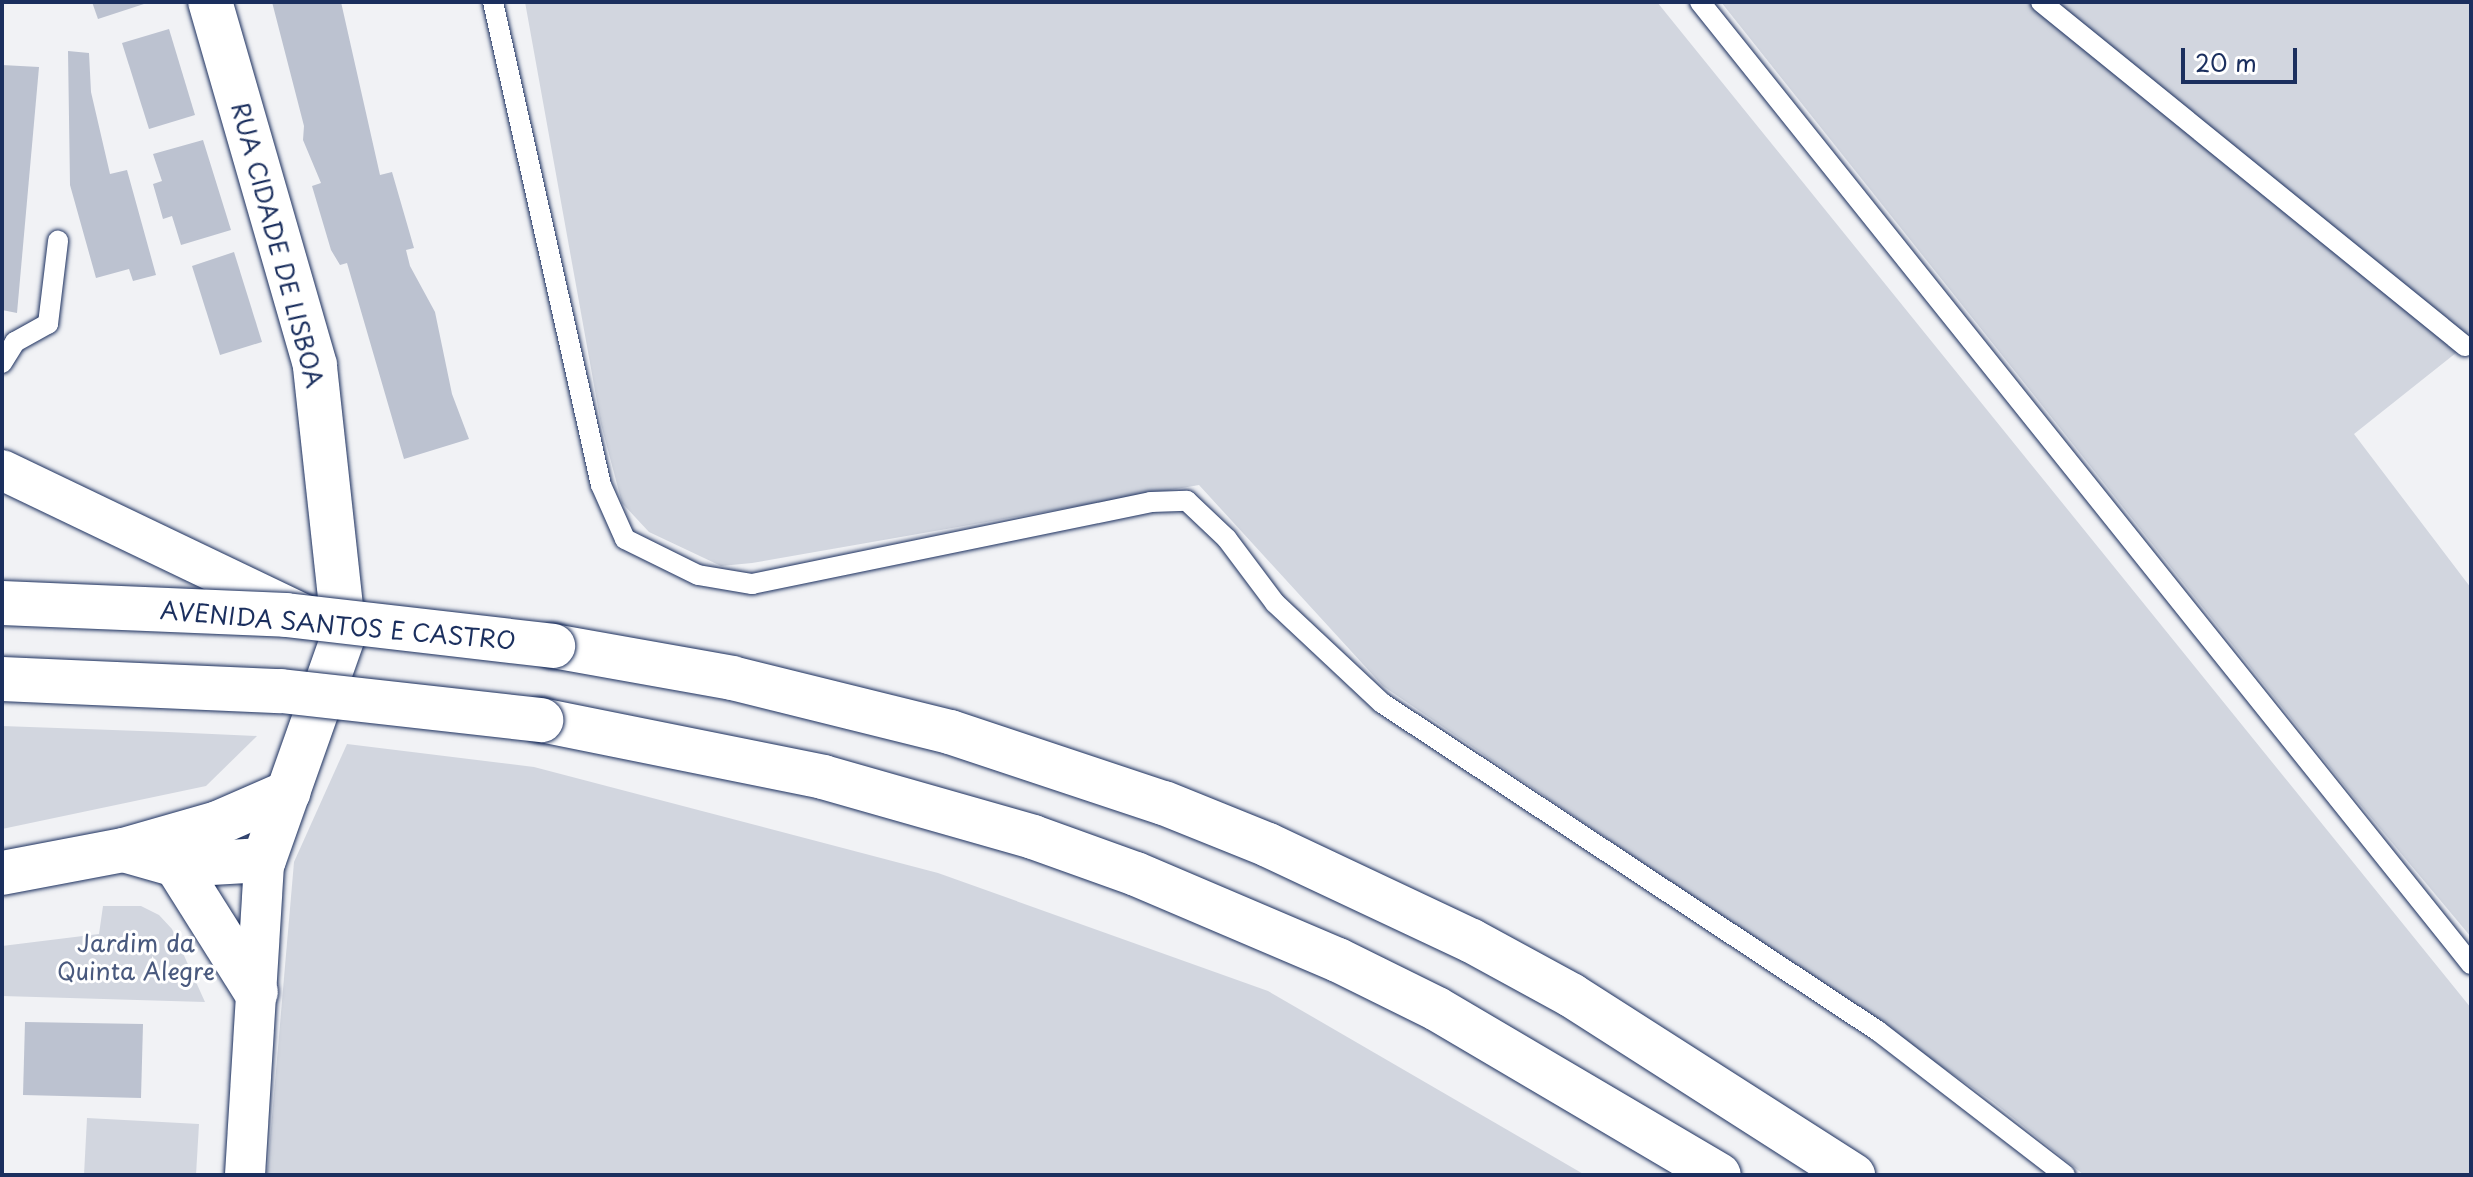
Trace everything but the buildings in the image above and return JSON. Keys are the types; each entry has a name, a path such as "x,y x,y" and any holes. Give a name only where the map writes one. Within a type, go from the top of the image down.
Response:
{"main road":[{"name":"RUA CIDADE DE LISBOA","path":"210,2 315,365 344,634 264,860"},
{"name":"AVENIDA SANTOS E CASTRO","path":"2,603 286,615 553,646 732,678 869,711 1058,765 1188,813 1371,891 1571,995 1853,1175"},
{"path":"2,679 281,691 541,720 716,752 882,793 1033,837 1200,900 1437,1009 1719,1175"},
{"path":"2,873 124,850 218,823 289,792"},
{"path":"124,850 176,865 264,860"},
{"path":"176,865 256,992"}],"street":[{"path":"2,470 344,634"},
{"path":"245,1175 264,860"}],"lane":[{"path":"493,2 601,485 625,539 698,575 752,584 1151,502 1187,501 1227,539 1275,603 1382,703 1878,1031 2065,1175"},
{"path":"1700,2 2471,964"},
{"path":"2041,2 2465,346"},
{"path":"2,363 15,342 48,324 58,241"}],"green space":[{"path":"525,2 1657,2 2471,1008 2471,1175 2084,1175 1992,1101 1383,686 1199,485 721,566 649,532 622,503 601,424"},
{"path":"1721,2 2471,2 2471,341 2354,434 2471,588 2471,937 2348,790"},
{"path":"2,726 257,736 206,786 2,829"},
{"path":"347,744 534,767 938,873 1268,991 1585,1175 267,1175 294,862"},
{"name":"Jardim da Quinta Alegre","path":"103,906 141,906 159,915 172,929 205,1002 2,996 2,946 99,934"},
{"path":"87,1118 199,1124 196,1175 84,1175"}]}
